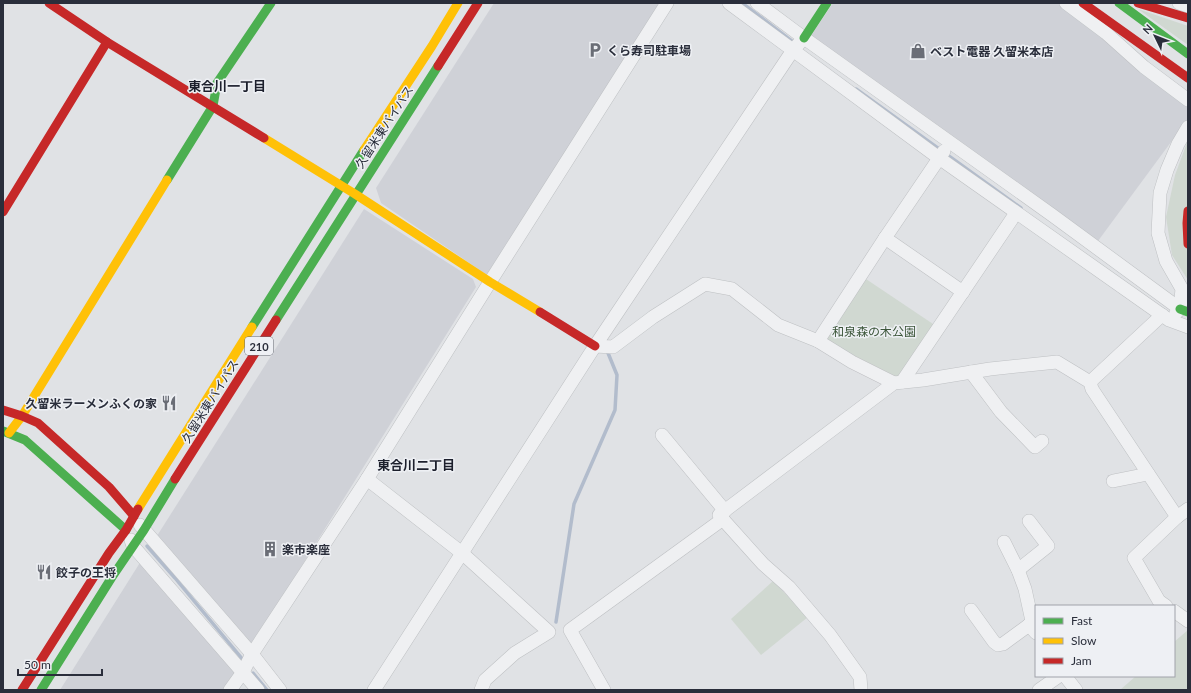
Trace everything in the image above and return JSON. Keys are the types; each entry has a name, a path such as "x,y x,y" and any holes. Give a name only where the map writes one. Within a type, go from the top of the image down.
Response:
{"main road":[{"path":"49,3 108,42 355,194 490,282 595,346"},
{"path":"126,530 24,440 7,432 22,416 213,106 217,83 272,3"},
{"name":"久留米東バイパス","path":"22,690 109,553 126,530 341,186 432,46 458,3"},
{"name":"久留米東バイパス","path":"41,690 134,546 355,194 478,3"},
{"path":"804,38 827,3"},
{"path":"1083,3 1188,78"},
{"path":"1119,3 1188,54"},
{"path":"1138,3 1188,18"},
{"path":"3,212 108,42"},
{"path":"1188,211 1188,244"},
{"path":"3,410 38,423 109,487 134,516"}],"street":[{"path":"230,690 367,479 667,3"},
{"path":"729,3 1016,213 1166,317 1188,327"},
{"path":"757,3 1184,310"},
{"path":"1066,3 1106,33 1144,67 1188,100"},
{"path":"1179,3 1188,6"},
{"path":"374,690 595,346 793,50 804,38"},
{"path":"1184,310 1182,289 1166,261 1158,233 1160,193 1167,170 1178,144 1188,127"},
{"path":"818,341 885,238 950,143"},
{"path":"481,690 485,680 516,653 549,632 570,630 898,382 963,292 1016,213"},
{"path":"885,238 963,292"},
{"path":"595,346 613,347 653,317 705,284 732,288 778,325 818,341 852,362 898,382 990,369 1058,362 1090,382 1092,389 1177,517"},
{"path":"1090,382 1166,317 1184,310"},
{"path":"971,372 1001,412 1035,447 1042,441"},
{"path":"662,435 763,564 789,587 830,635 860,677 861,690"},
{"path":"1113,481 1148,474"},
{"path":"367,479 462,553 549,632"},
{"path":"1159,604 1134,558 1177,517 1188,509"},
{"path":"134,516 144,530 252,654 280,690"},
{"path":"1018,570 1048,546 1029,521"},
{"path":"126,530 134,546 258,690"},
{"path":"971,610 994,642 998,645 1003,644 1032,629 1025,588 1004,542"},
{"path":"1175,612 1188,621"},
{"path":"570,630 604,690"},
{"path":"1039,690 1058,677"},
{"path":"1066,677 1076,690"}],"shaded area":[{"path":"494,3 663,3 487,275 381,203 376,188"},
{"path":"833,3 1059,3 1103,35 1187,104 1188,119 1098,241 811,36"},
{"path":"364,209 473,279 476,287 251,647 155,539"},
{"path":"141,561 239,671 227,690 60,690"}],"green space":[{"path":"1138,9 1188,26 1188,45"},
{"path":"1188,140 1188,280 1172,255 1166,217 1175,175"},
{"name":"和泉森の木公園","path":"860,275 939,328 902,382 818,341"},
{"path":"773,581 808,617 761,655 731,619"},
{"path":"1188,630 1188,690 1120,690 1135,677 1175,677 1175,641"}],"waterway":[{"path":"742,3 793,42"},
{"path":"856,89 1021,208"},
{"path":"556,622 574,504 615,410 617,375 608,353"},
{"path":"147,546 244,661"},
{"path":"253,673 267,690"}],"traffic: fast":[{"path":"167,180 213,106 217,83 271,3"},
{"path":"804,38 827,3"},
{"path":"1119,3 1188,54"},
{"path":"276,320 438,66"},
{"path":"252,327 364,150"},
{"path":"1180,309 1188,312"},
{"path":"3,431 25,440 126,530"},
{"path":"41,690 175,479"}],"traffic: slow":[{"path":"364,150 432,46 458,3"},
{"path":"264,138 355,194 490,282 540,312"},
{"path":"9,433 22,416 167,180"},
{"path":"138,509 252,327"}],"traffic: jam":[{"path":"49,3 107,42 264,138"},
{"path":"438,66 478,3"},
{"path":"1083,3 1188,78"},
{"path":"1138,3 1188,18"},
{"path":"3,212 107,42"},
{"path":"1188,211 1188,244"},
{"path":"540,312 595,346"},
{"path":"175,479 276,320"},
{"path":"3,410 38,423 109,487 134,516"},
{"path":"22,690 109,553 126,530 138,509"}],"place":[{"name":"くら寿司駐車場","path":"595,50"},
{"name":"ベスト電器 久留米本店","path":"918,51"},
{"name":"久留米ラーメンふくの家","path":"169,403"},
{"name":"楽市楽座","path":"270,549"},
{"name":"餃子の王将","path":"44,572"}],"district":[{"name":"東合川一丁目","path":"227,86"},
{"name":"東合川二丁目","path":"416,465"}]}
